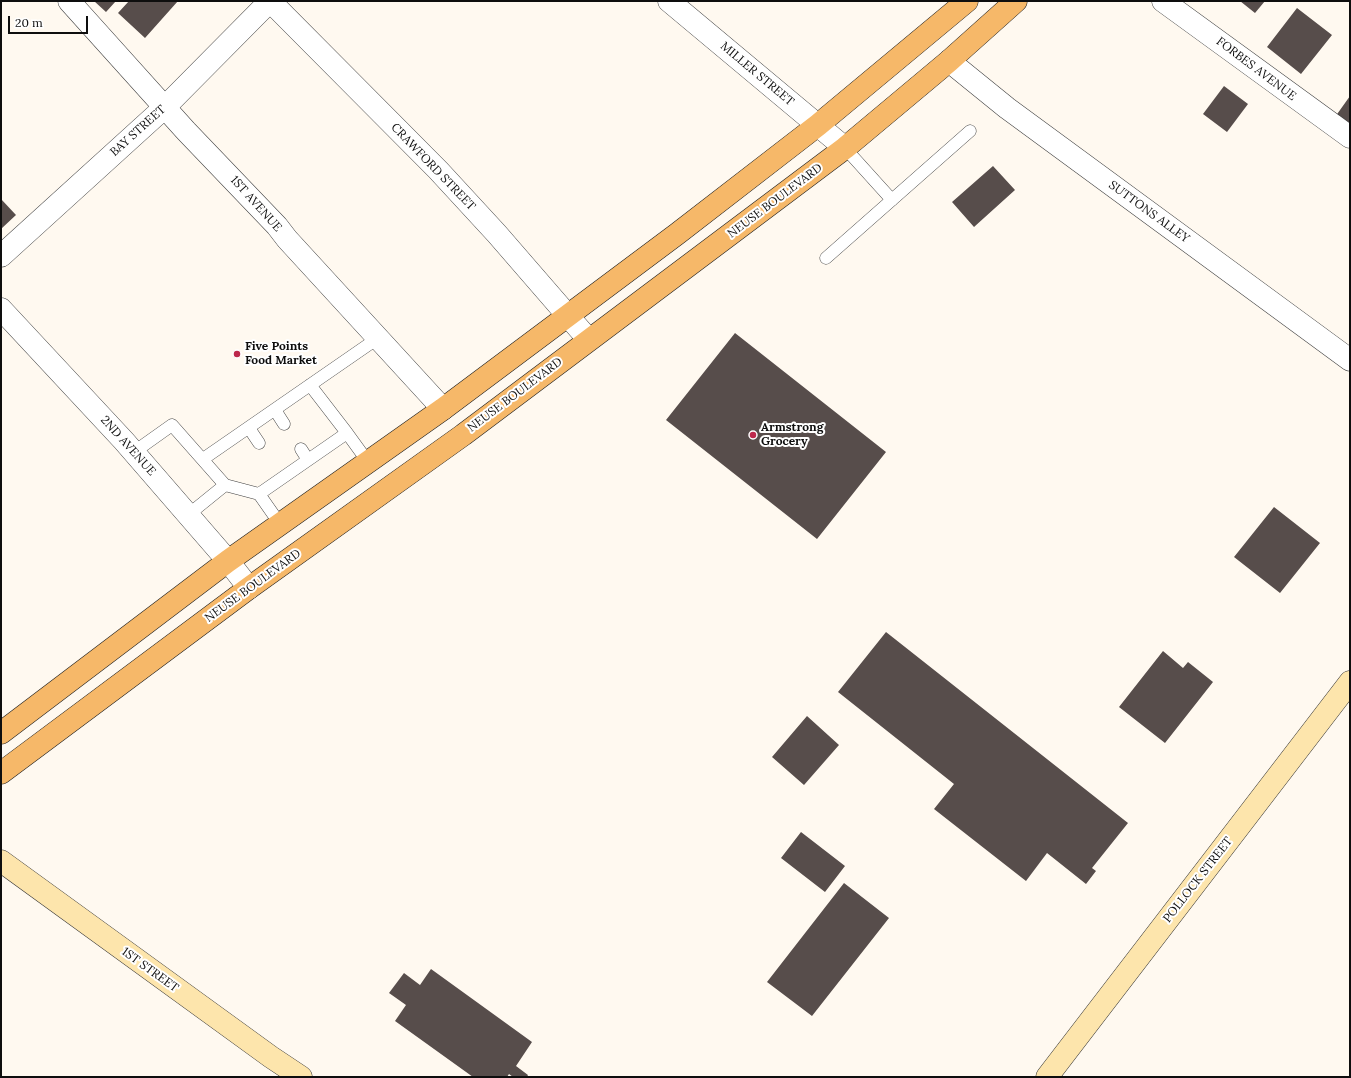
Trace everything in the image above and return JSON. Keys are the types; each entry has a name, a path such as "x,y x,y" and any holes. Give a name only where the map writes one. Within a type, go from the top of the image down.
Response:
{"main road":[{"path":"1,733 228,561 443,408 677,234 818,125 967,1"},
{"name":"NEUSE BOULEVARD","path":"1,773 249,588 463,435 588,339 697,260 845,148 949,61 1016,1"}],"street":[{"name":"1ST AVENUE","path":"69,1 165,107 278,226 287,239 443,408"},
{"name":"BAY STREET","path":"1,256 165,107 270,1"},
{"name":"CRAWFORD STREET","path":"270,1 438,170 568,314 588,339"},
{"name":"MILLER STREET","path":"669,1 845,148"},
{"name":"FORBES AVENUE","path":"1163,1 1350,137"},
{"name":"SUTTONS ALLEY","path":"949,61 1007,108 1350,360"},
{"name":"2ND AVENUE","path":"1,309 134,452 228,561 249,588"},
{"name":"POLLOCK STREET","path":"1047,1077 1350,682"},
{"name":"1ST STREET","path":"1,861 271,1057 301,1077"}],"lane":[{"path":"826,258 970,131"},
{"path":"845,148 892,200"},
{"path":"203,459 378,338"},
{"path":"310,385 368,462"},
{"path":"275,410 284,424"},
{"path":"134,452 172,425 225,485 259,494 280,524"},
{"path":"249,428 259,443"},
{"path":"259,494 279,473 308,460 347,433"},
{"path":"301,449 308,460"},
{"path":"188,515 225,485"}],"building":[{"path":"94,1 116,1 106,12"},
{"path":"129,1 178,1 145,38 118,13"},
{"path":"1240,1 1265,1 1255,13"},
{"path":"1297,8 1332,35 1301,74 1267,47"},
{"path":"1224,86 1248,104 1227,132 1203,114"},
{"path":"1350,96 1350,128 1335,117"},
{"path":"993,166 1015,190 974,227 952,202"},
{"path":"1,199 16,215 1,229"},
{"path":"735,333 886,452 817,539 666,420"},
{"path":"1274,507 1320,543 1280,593 1234,557"},
{"path":"886,632 1128,823 1092,868 1096,871 1086,884 1047,853 1026,881 934,809 954,784 838,692"},
{"path":"1163,651 1183,668 1188,662 1213,682 1165,743 1119,707"},
{"path":"807,716 839,745 804,785 772,757"},
{"path":"801,832 845,866 825,892 781,858"},
{"path":"844,883 889,918 812,1016 767,982"},
{"path":"431,969 532,1042 516,1066 528,1075 527,1077 513,1077 509,1074 507,1077 473,1077 395,1021 406,1005 389,993 404,973 420,985"}],"place":[{"name":"Five Points Food Market","path":"237,354"},
{"name":"Armstrong Grocery","path":"753,435"}]}
